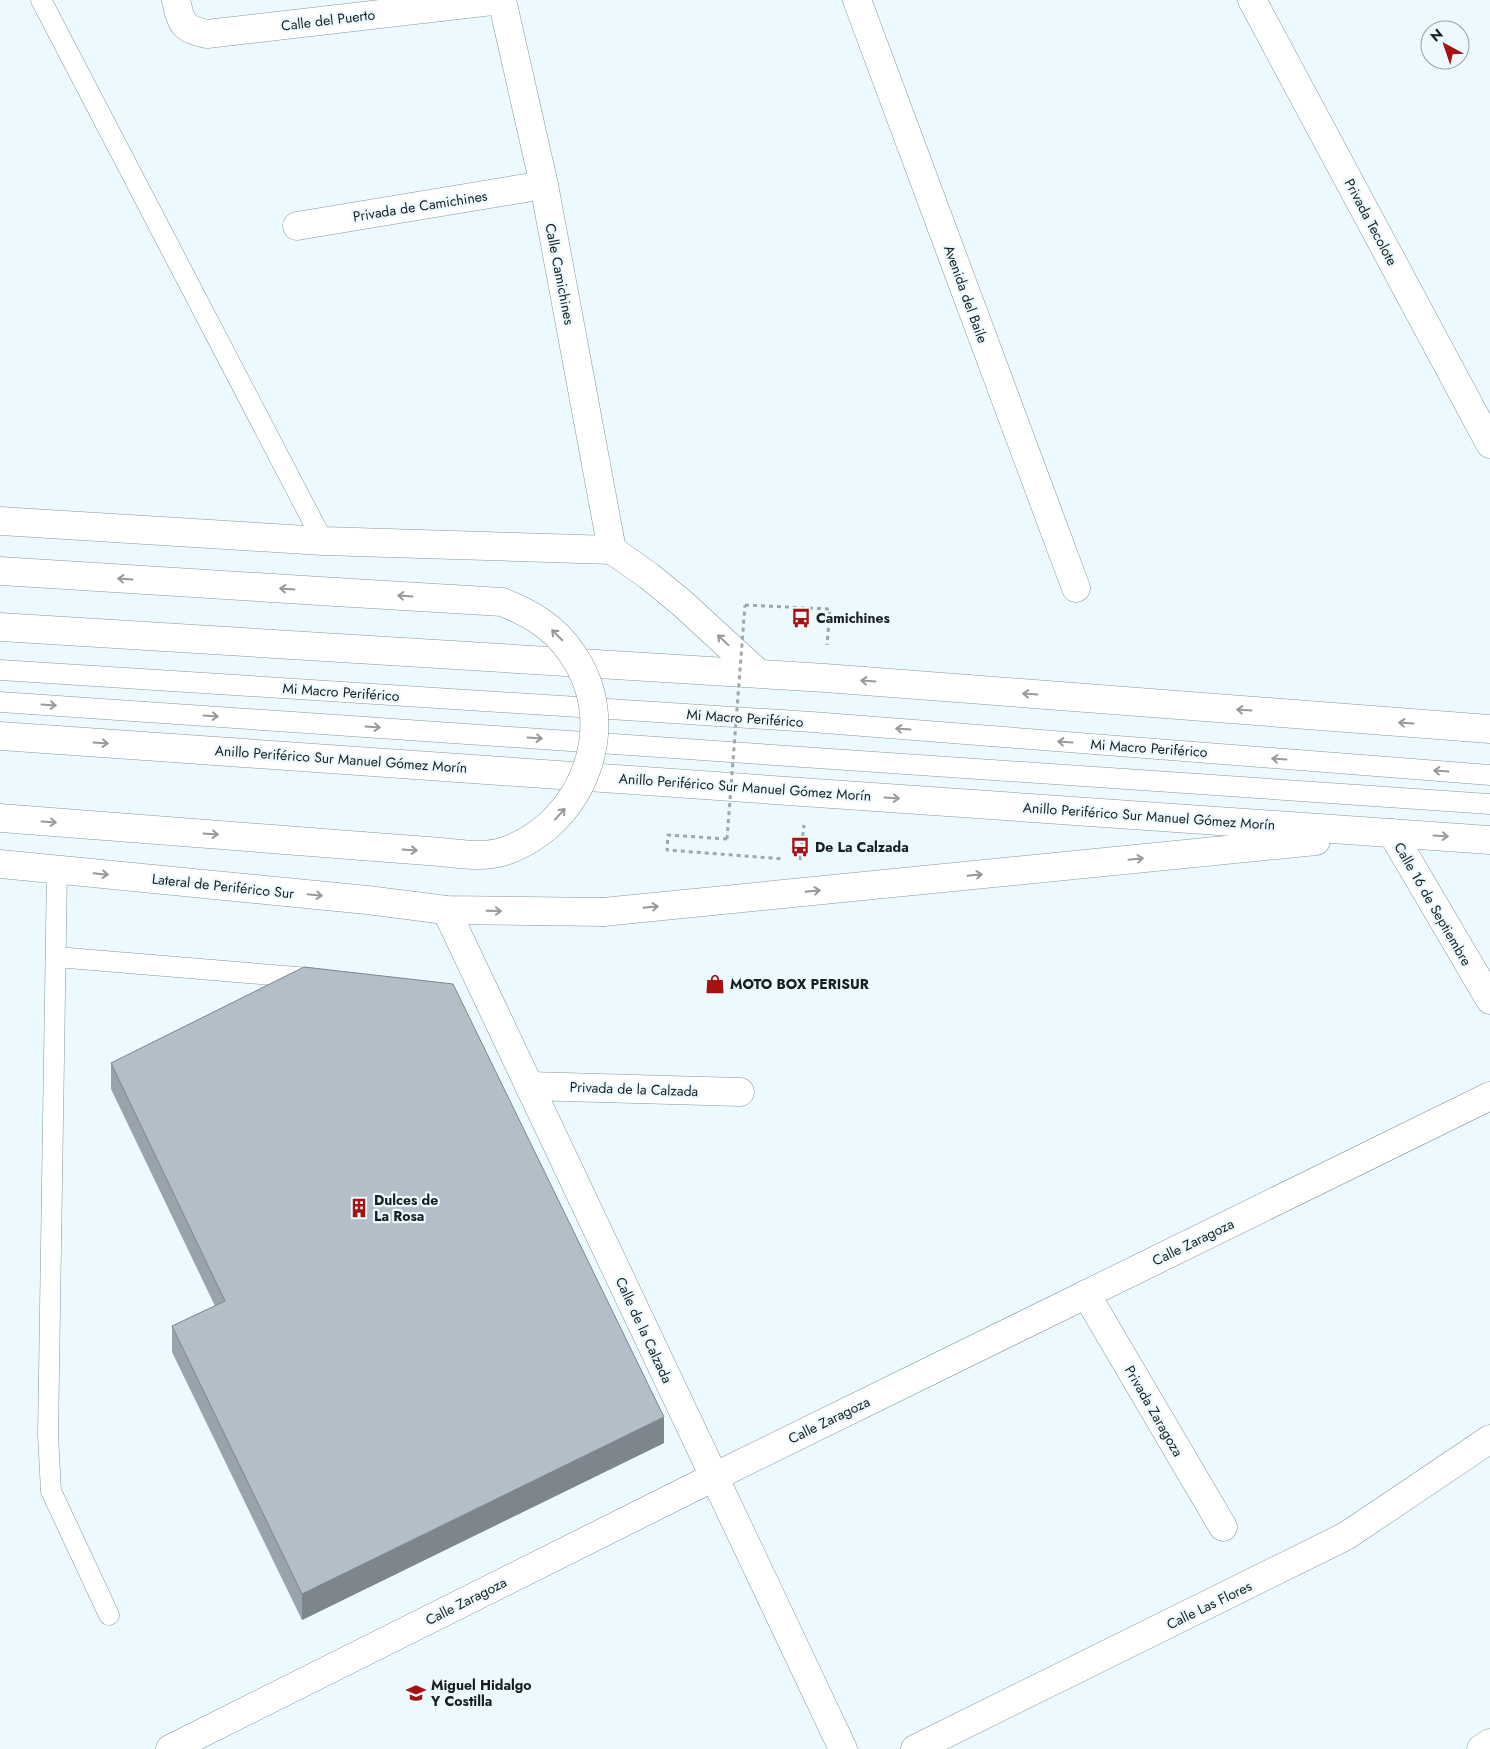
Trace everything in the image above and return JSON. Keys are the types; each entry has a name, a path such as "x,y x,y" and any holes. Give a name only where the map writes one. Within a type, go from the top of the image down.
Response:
{"main road":[{"name":"Calle del Puerto","path":"176,0 180,18 187,28 207,34 501,0"},
{"name":"Calle Camichines","path":"501,0 544,185 612,550"},
{"name":"Avenida del Baile","path":"857,0 1076,588"},
{"name":"Privada Tecolote","path":"1252,0 1490,444"},
{"name":"Privada de Camichines","path":"297,226 544,185"},
{"path":"0,521 323,541 612,550 649,576 683,604 758,673"},
{"path":"0,571 502,602 523,610 542,621 572,652 590,692 594,714 594,736 591,757 584,778 573,798 560,815 525,842 504,851 484,855 0,818"},
{"path":"0,627 758,673 1490,729"},
{"name":"Anillo Periférico Sur Manuel Gómez Morín","path":"0,736 1490,840"},
{"name":"Lateral de Periférico Sur","path":"0,864 367,900 446,910 603,912 1392,833"},
{"name":"Calle 16 de Septiembre","path":"1392,833 1490,1000"},
{"name":"Calle de la Calzada","path":"446,910 844,1749"},
{"name":"Privada de la Calzada","path":"529,1086 740,1092"},
{"name":"Calle Zaragoza","path":"170,1749 714,1477 1490,1096"},
{"name":"Privada Zaragoza","path":"1086,1294 1223,1527"},
{"name":"Calle Las Flores","path":"915,1749 1346,1536 1490,1440"},
{"path":"1481,1749 1490,1743"}],"lane":[{"path":"41,0 323,541"},
{"name":"Mi Macro Periférico","path":"0,670 812,722 1490,775"},
{"path":"0,702 1490,804"},
{"path":"58,870 48,1435 51,1492 108,1615"},
{"path":"56,957 310,978"}],"path":[{"path":"806,792 800,860 667,850 668,835 727,839 745,605 830,609 825,678"}],"building":[{"name":"Dulces de La Rosa","path":"304,967 453,984 664,1417 302,1594 172,1326 225,1301 111,1063"}],"place":[{"name":"Camichines","path":"801,618"},
{"name":"De La Calzada","path":"800,847"},
{"name":"MOTO BOX PERISUR","path":"715,984"},
{"name":"Dulces de La Rosa","path":"359,1208"},
{"name":"Miguel Hidalgo Y Costilla","path":"416,1693"}]}
